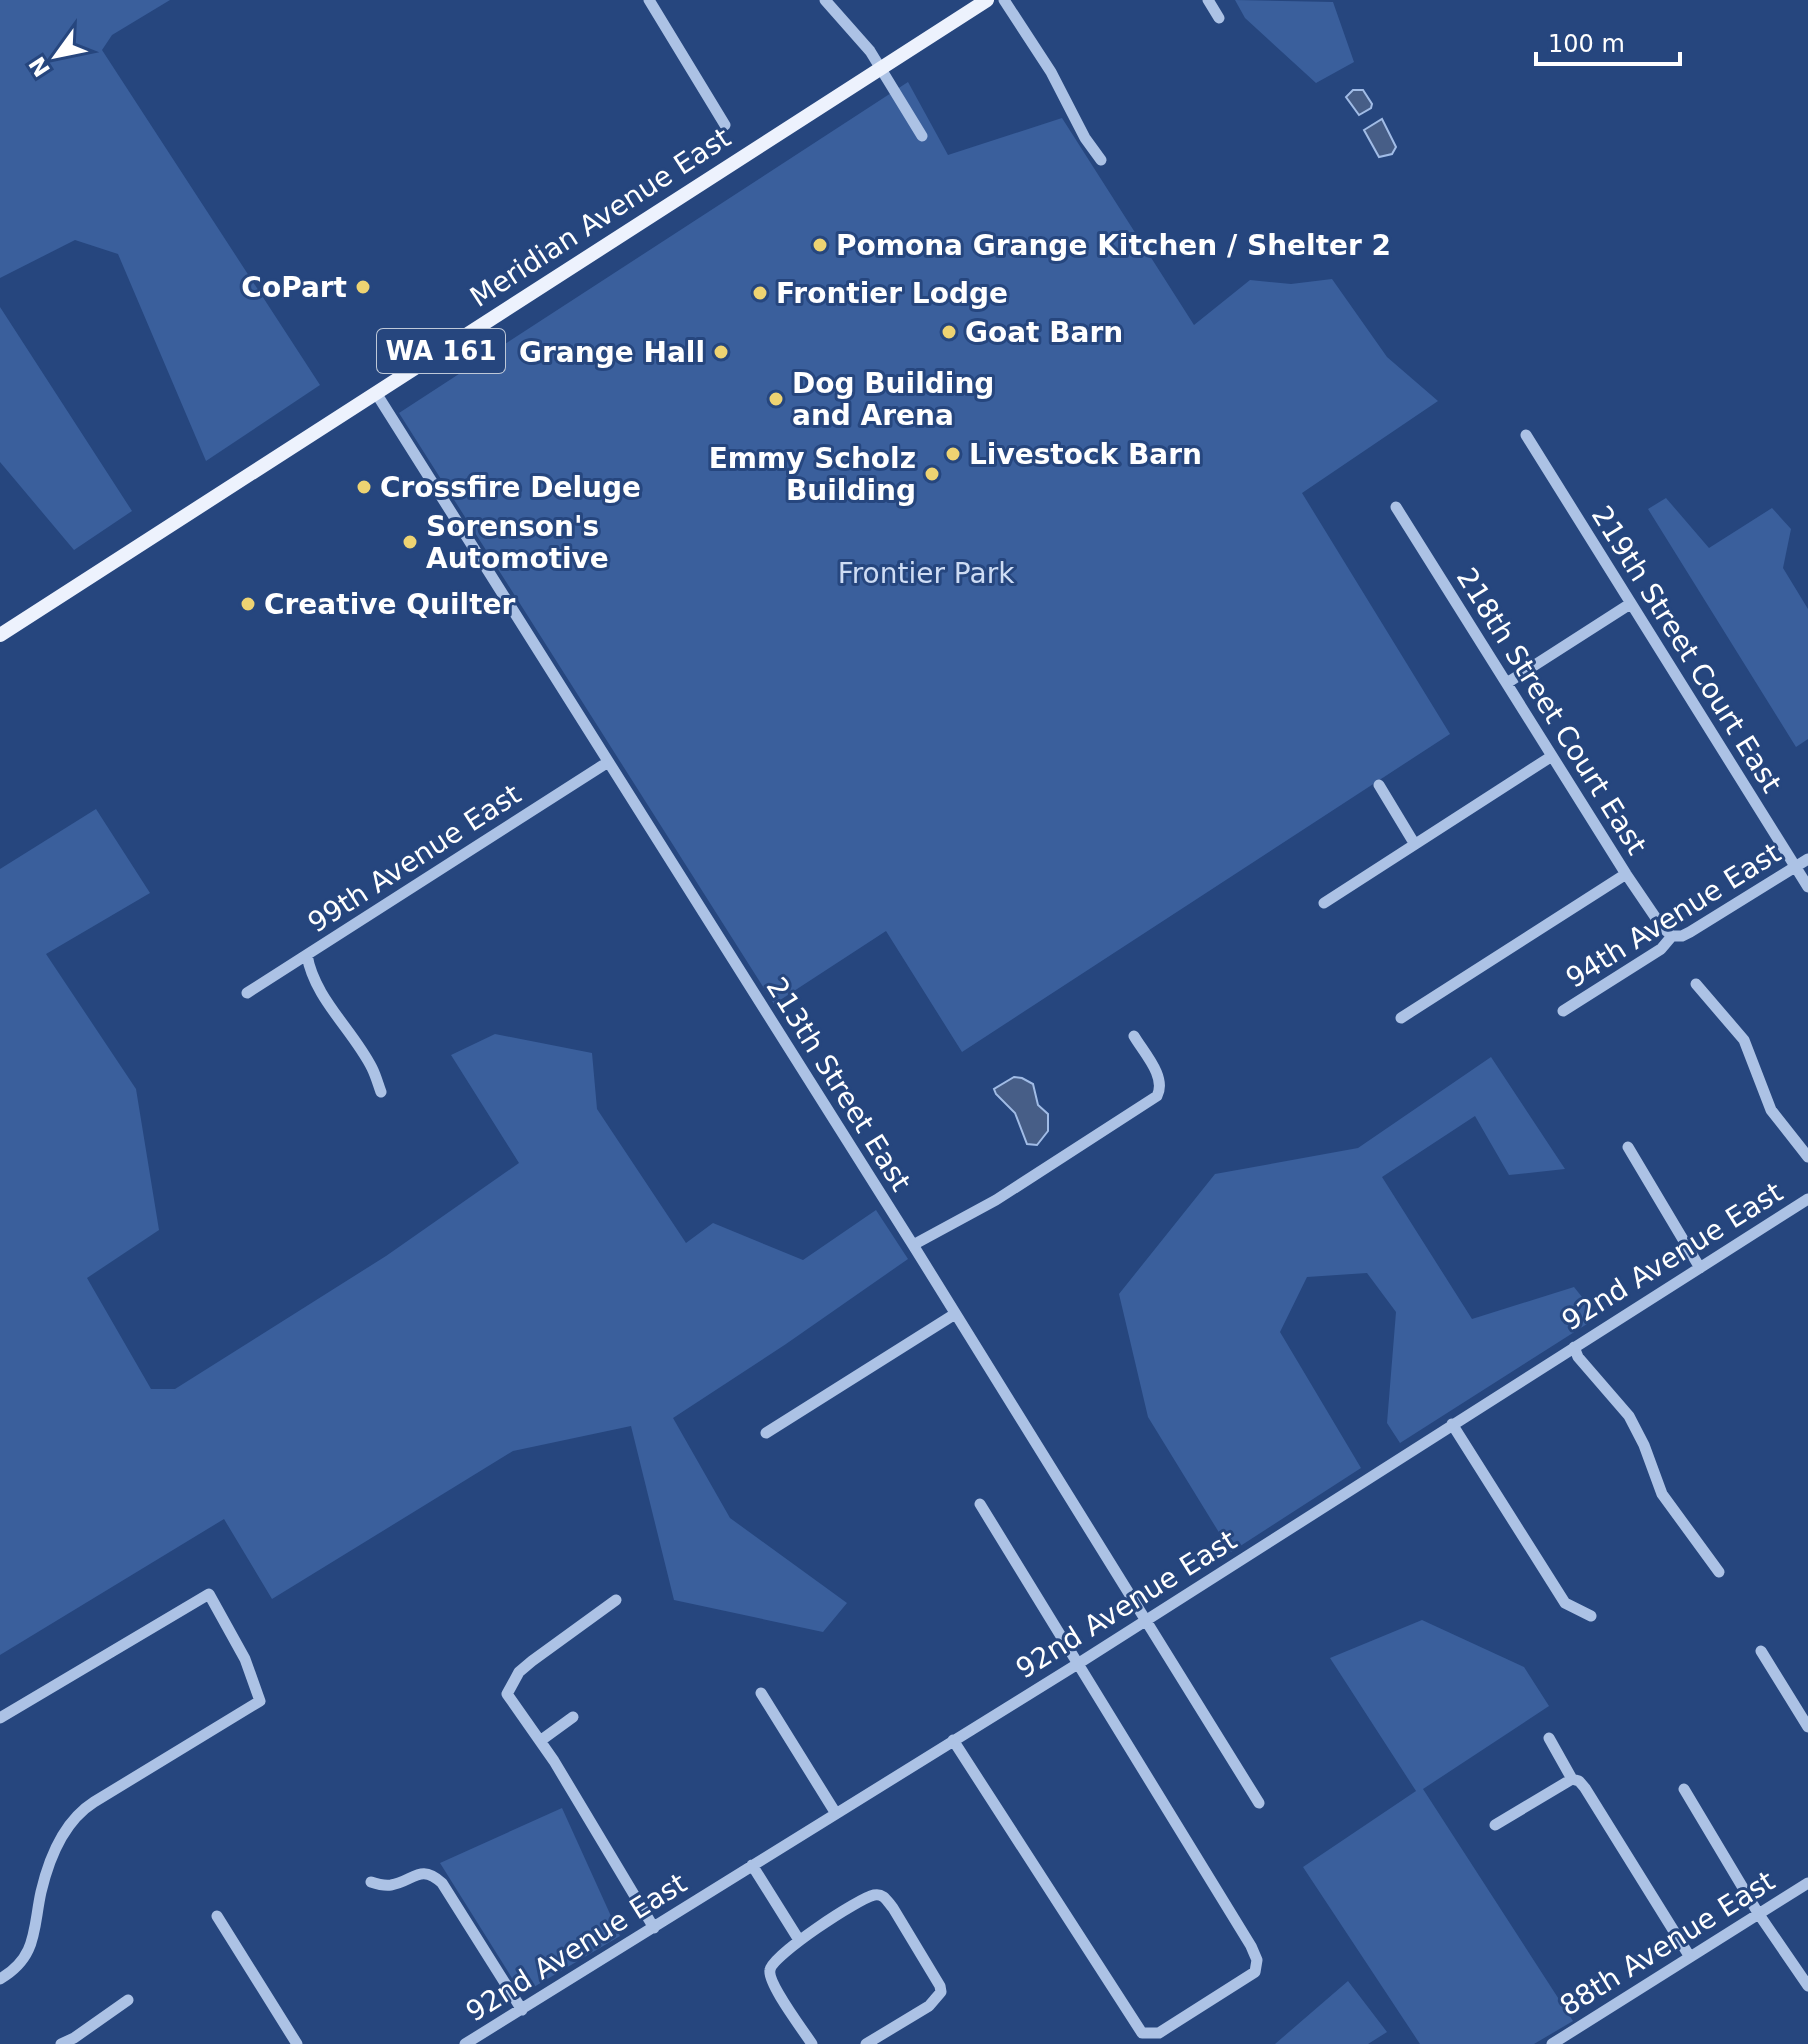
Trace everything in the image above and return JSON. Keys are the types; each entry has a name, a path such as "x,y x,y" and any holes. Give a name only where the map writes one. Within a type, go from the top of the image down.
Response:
{"main road":[{"name":"Meridian Avenue East","path":"0,635 987,0"}],"street":[{"path":"649,0 725,125"},
{"path":"825,0 881,67 922,136"},
{"path":"1004,0 1051,72 1082,133 1101,160"},
{"path":"1208,0 1219,18"},
{"name":"213th Street East","path":"376,393 913,1245 1259,1803"},
{"name":"219th Street Court East","path":"1526,435 1808,887"},
{"name":"218th Street Court East","path":"1396,507 1626,874 1662,927 1672,936"},
{"path":"1507,683 1630,604"},
{"path":"1324,903 1552,756"},
{"name":"99th Avenue East","path":"247,993 608,762"},
{"path":"1379,785 1414,843"},
{"name":"94th Avenue East","path":"1563,1011 1661,949 1672,936 1690,932 1808,859"},
{"path":"1401,1018 1626,874"},
{"path":"307,955 309,969 318,987 373,1069 381,1092"},
{"path":"1696,984 1744,1040 1771,1110 1808,1157"},
{"path":"913,1245 996,1200 1157,1096 1160,1078 1134,1036"},
{"path":"1628,1147 1700,1268"},
{"name":"92nd Avenue East","path":"465,2044 1076,1665 1808,1199"},
{"path":"766,1433 955,1314"},
{"path":"1574,1347 1578,1357 1629,1416 1648,1454 1662,1494 1719,1572"},
{"path":"1452,1424 1565,1603 1591,1616"},
{"path":"953,1740 1142,2033 1159,2033 1255,1972 1257,1960 1251,1946 980,1504"},
{"path":"0,1718 209,1594 245,1659 260,1701 94,1802 73,1818 62,1833 41,1892 37,1927 31,1945 18,1965 0,1979"},
{"path":"616,1600 519,1672 507,1694 540,1741 654,1928"},
{"path":"1761,1651 1808,1727"},
{"path":"761,1693 835,1812"},
{"path":"540,1741 573,1717"},
{"path":"1549,1738 1572,1779 1585,1788 1690,1957"},
{"path":"1495,1825 1572,1779"},
{"path":"1684,1789 1758,1913 1808,1986"},
{"path":"752,1865 799,1940"},
{"path":"371,1882 390,1885 416,1875 426,1873 434,1876 442,1883 522,2010"},
{"name":"88th Avenue East","path":"1552,2044 1808,1883"},
{"path":"812,2044 770,1979 769,1971 774,1960 799,1940 863,1900 881,1895 893,1908 941,1992 929,2006 866,2044"},
{"path":"217,1916 297,2044"},
{"path":"61,2044 128,2000"}],"green space":[{"path":"0,0 170,0 112,35 102,50 320,385 206,461 118,254 75,240 0,278"},
{"path":"1235,0 1333,2 1354,62 1316,83 1245,18"},
{"name":"Frontier Park","path":"908,82 948,155 1062,118 1194,325 1250,280 1291,284 1332,279 1387,357 1438,401 1302,493 1450,734 962,1052 886,931 774,1004 399,413"},
{"path":"0,307 132,511 74,550 0,462"},
{"path":"1666,498 1709,548 1772,508 1791,529 1783,568 1808,609 1808,739 1796,747 1648,509"},
{"path":"96,809 150,893 46,954 136,1089 159,1230 87,1278 151,1389 175,1389 386,1256 519,1163 451,1055 495,1034 592,1053 597,1109 686,1243 713,1223 803,1260 876,1210 908,1259 673,1418 730,1518 847,1603 823,1632 674,1600 631,1426 513,1451 272,1599 224,1519 0,1655 0,869"},
{"path":"1491,1057 1565,1169 1509,1175 1475,1116 1382,1177 1472,1319 1574,1287 1598,1317 1400,1443 1387,1423 1396,1312 1367,1273 1307,1277 1280,1332 1361,1468 1231,1552 1148,1417 1119,1294 1215,1174 1358,1148"},
{"path":"1422,1620 1524,1667 1549,1706 1423,1789 1573,2021 1534,2044 1420,2044 1303,1867 1416,1791 1330,1658"},
{"path":"562,1808 620,1936 522,1994 440,1863"},
{"path":"1348,1981 1387,2032 1368,2044 1275,2044"}],"shaded area":[{"path":"1353,90 1363,90 1372,104 1371,108 1359,115 1346,97"},
{"path":"1382,119 1396,147 1392,154 1379,157 1364,130"},
{"path":"1014,1077 1033,1084 1038,1105 1048,1114 1048,1131 1037,1145 1027,1144 1015,1113 994,1089"}],"place":[{"name":"Pomona Grange Kitchen / Shelter 2","path":"820,245"},
{"name":"CoPart","path":"363,287"},
{"name":"Frontier Lodge","path":"760,293"},
{"name":"Goat Barn","path":"949,332"},
{"name":"Grange Hall","path":"721,352"},
{"name":"Dog Building and Arena","path":"776,399"},
{"name":"Livestock Barn","path":"953,454"},
{"name":"Emmy Scholz Building","path":"932,474"},
{"name":"Crossfire Deluge","path":"364,487"},
{"name":"Sorenson's Automotive","path":"410,542"},
{"name":"Creative Quilter","path":"248,604"}]}
